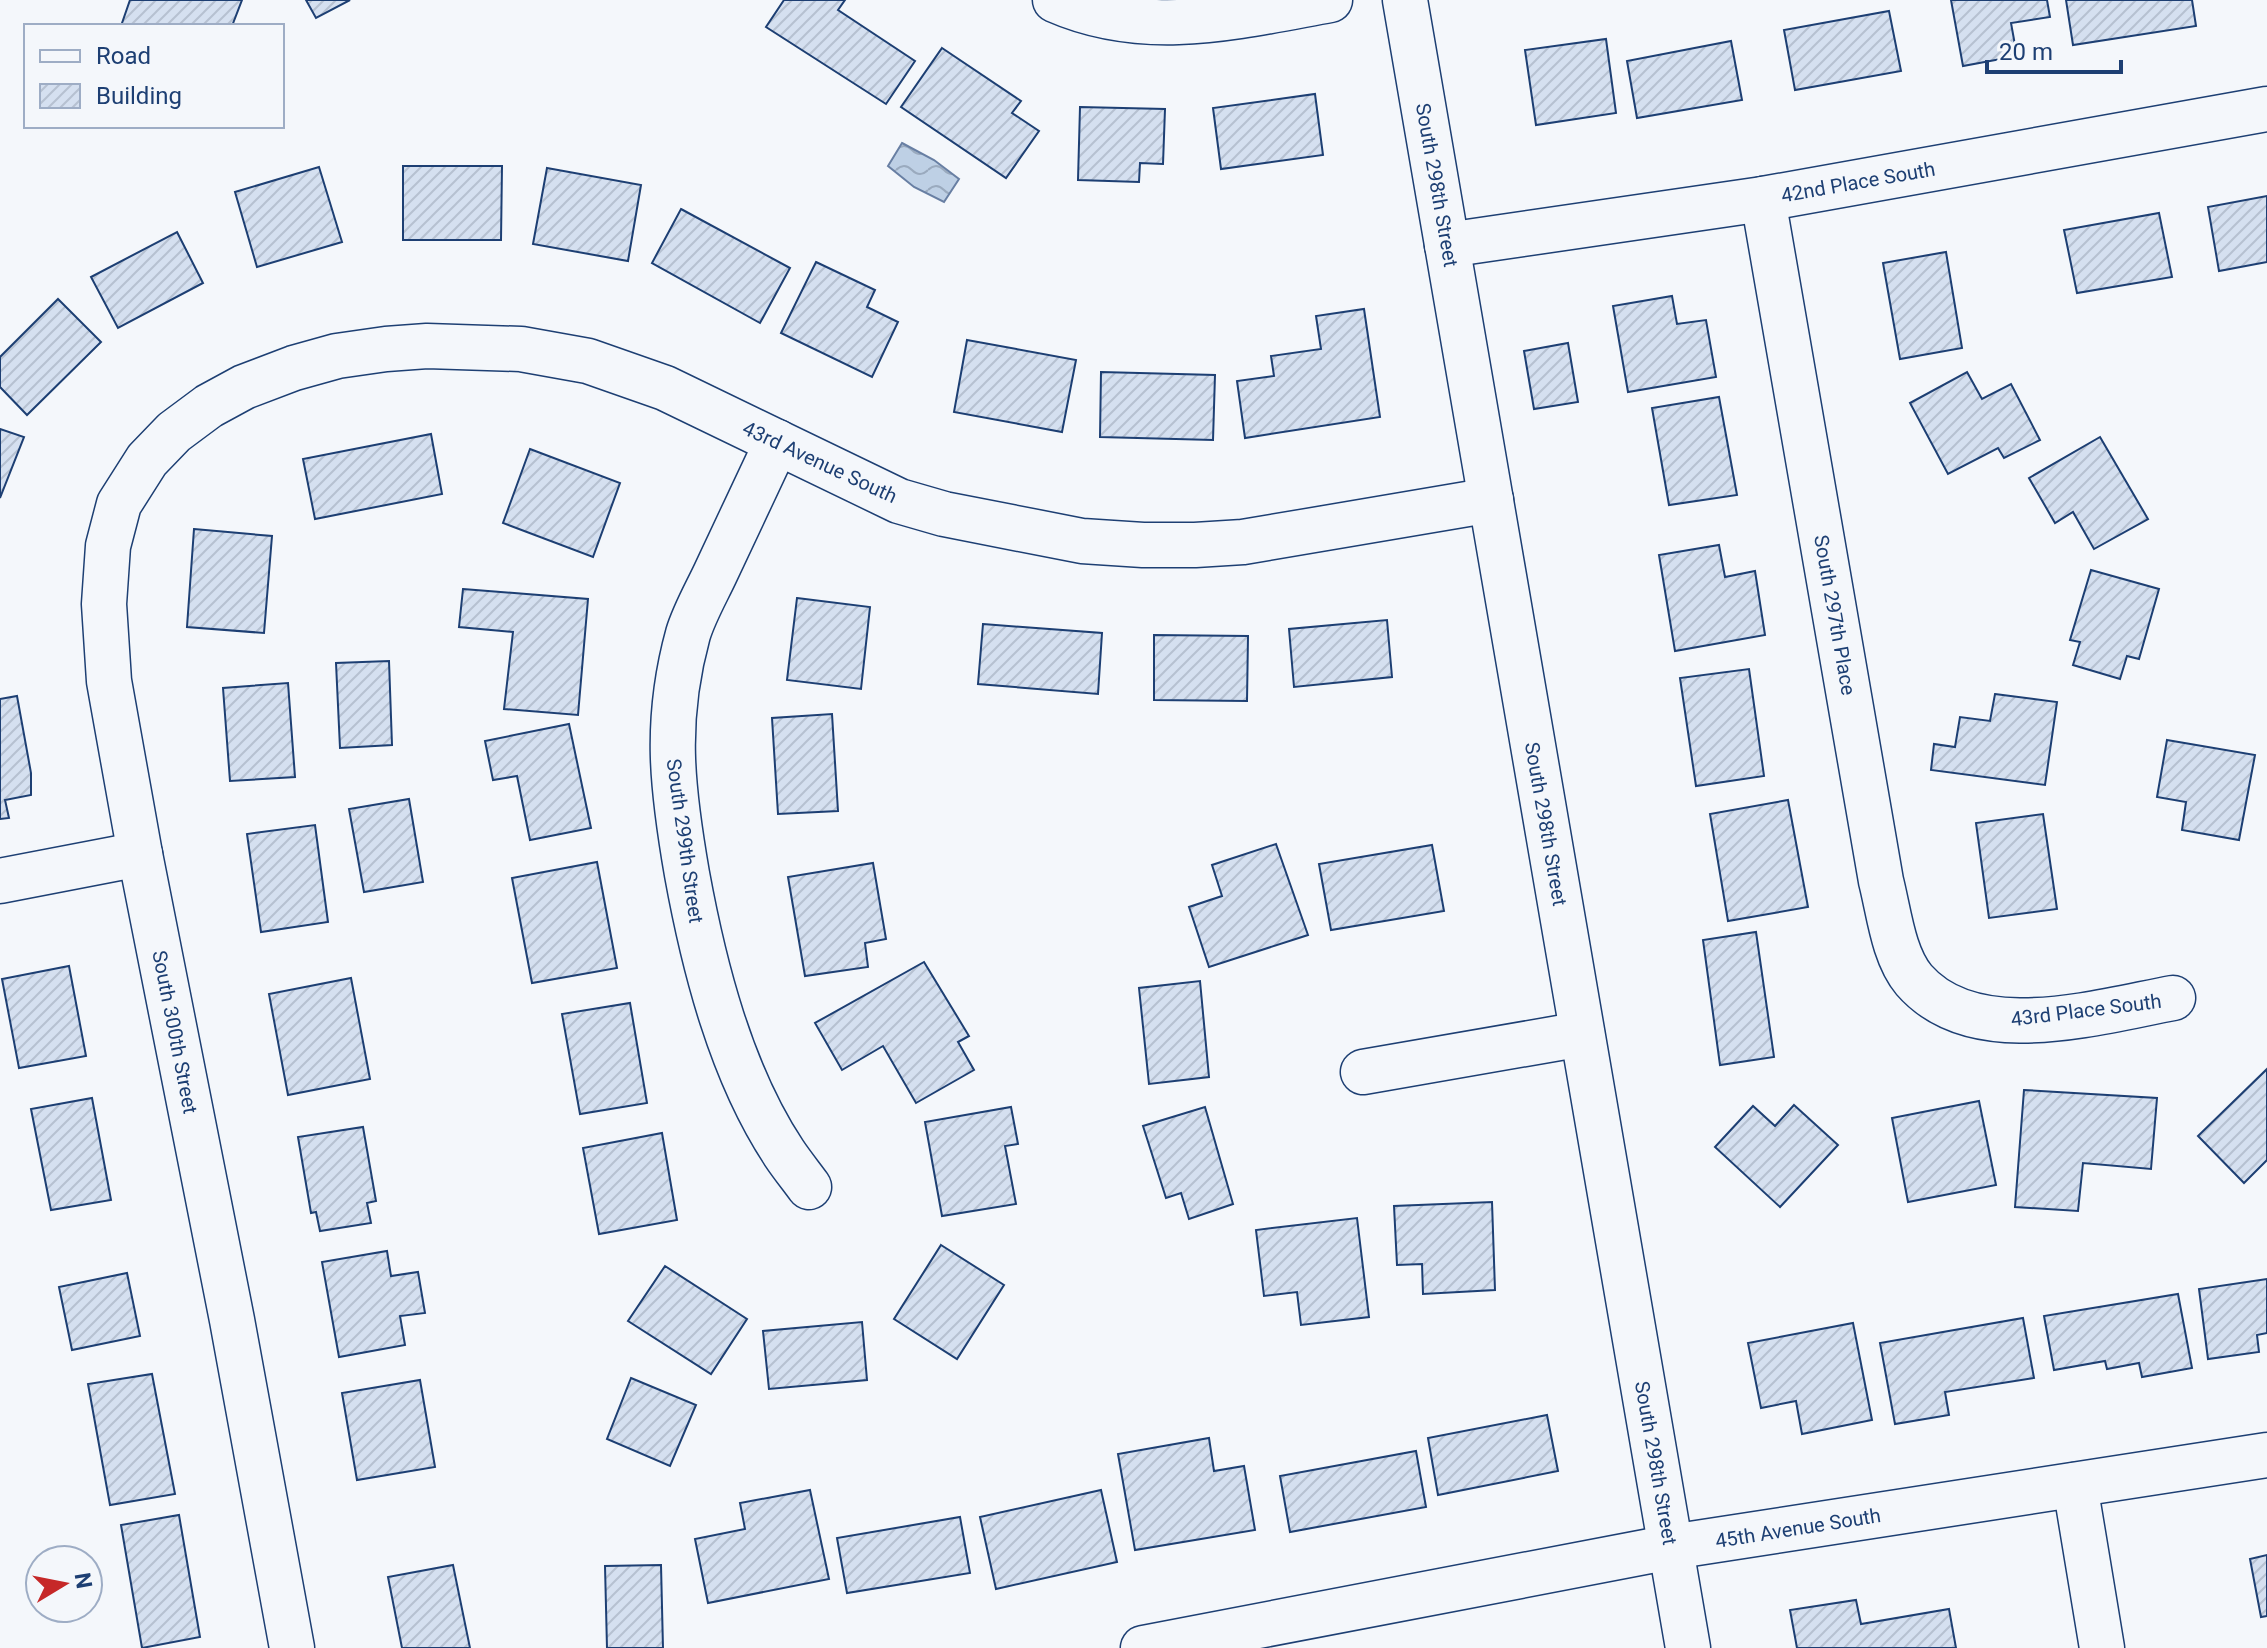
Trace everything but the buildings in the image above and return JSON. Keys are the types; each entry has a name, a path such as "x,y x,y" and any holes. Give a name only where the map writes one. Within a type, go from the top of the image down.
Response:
{"street":[{"path":"1055,0 1100,16 1151,23 1244,16 1330,0"},
{"name":"South 298th Street","path":"1405,0 1688,1648"},
{"name":"42nd Place South","path":"1447,245 1763,199 2267,109"},
{"name":"South 297th Place","path":"1763,199 1881,881 1902,960 1914,980 1931,995 1953,1007"},
{"name":"43rd Avenue South","path":"174,432 209,406 244,387 337,356 427,346 521,349 588,361 665,388 899,501 944,514 1082,541 1143,545 1243,542 1491,500"},
{"name":"South 300th Street","path":"174,432 147,460 119,504 108,546 104,604 109,681 292,1648"},
{"name":"South 299th Street","path":"777,442 689,630 679,672 672,727 672,772 693,909 721,1016 763,1117 783,1153 809,1187"},
{"path":"0,881 140,854"},
{"name":"43rd Place South","path":"1953,1007 2011,1022 2055,1018 2173,998"},
{"path":"1363,1072 1582,1034"},
{"name":"45th Avenue South","path":"1143,1648 1272,1636 1671,1547 2267,1455"},
{"path":"2075,1485 2102,1648"}],"water":[{"path":"902,143 934,160 959,179 944,202 914,187 888,166"}]}
